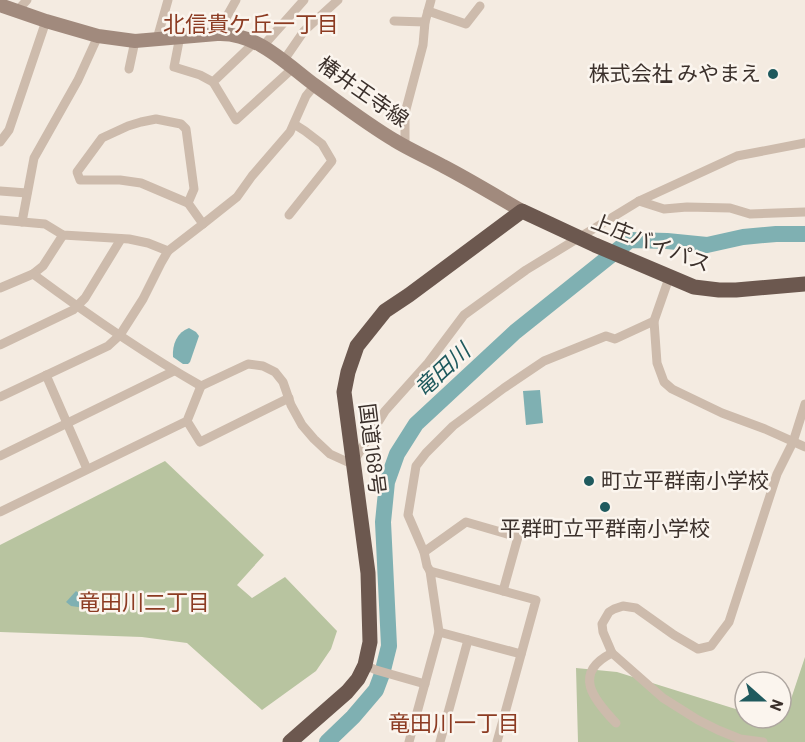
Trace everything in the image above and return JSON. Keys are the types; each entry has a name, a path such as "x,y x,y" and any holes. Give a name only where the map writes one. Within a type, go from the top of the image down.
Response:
{"highway":[{"name":"上庄バイパス","path":"522,211 694,287 719,290 805,284"},
{"name":"国道168号","path":"290,742 347,692 371,667 368,573 344,392 357,346 385,310 409,295 522,211"}],"main road":[{"name":"椿井王寺線","path":"0,5 98,36 135,41 228,33 240,36 259,44 405,147 442,165 522,211"}],"street":[{"path":"17,11 27,0"},
{"path":"157,39 168,0"},
{"path":"217,34 236,0"},
{"path":"213,82 259,44 304,0"},
{"path":"180,36 174,67 200,75 213,82 236,120 288,64 292,50 303,30 338,0"},
{"path":"405,147 405,113 423,45 425,22 431,0"},
{"path":"428,10 466,24 480,6"},
{"path":"0,141 9,130 46,21"},
{"path":"394,21 425,22"},
{"path":"22,222 34,158 78,80 98,36"},
{"path":"129,69 135,41"},
{"path":"0,397 108,346 120,335 143,299 168,251 237,197 290,132 306,96 315,85"},
{"path":"188,203 194,189 186,129 181,124 156,120 141,122 102,138 77,172 80,180 120,180 141,183 188,203 202,224"},
{"path":"289,215 332,161 321,144 294,124"},
{"path":"0,512 187,421 201,386 248,364 263,366 275,372 284,382 291,405 302,425 330,454 352,464 385,411 428,363 464,315 526,270 639,201 737,156 805,143"},
{"path":"0,191 27,193"},
{"path":"639,201 664,209 730,208 750,214 805,212"},
{"path":"0,220 45,224 63,235 148,243 168,251"},
{"path":"0,288 33,274 43,266 63,235"},
{"path":"0,345 78,306 121,239"},
{"path":"33,274 120,335 201,386"},
{"path":"663,275 654,321 657,363 664,382 672,389 722,413 805,447"},
{"path":"409,742 439,632 430,571 408,515 416,466 453,426 544,361 606,336 615,339 654,321"},
{"path":"0,456 174,371"},
{"path":"46,375 87,469"},
{"path":"187,421 200,442 289,398"},
{"path":"763,742 740,739 718,730 663,698 612,653 602,624 609,612 623,606 636,608 698,649 711,646 729,621 777,474 793,442 805,404"},
{"path":"424,552 466,522 518,537 502,591"},
{"path":"430,571 536,600 497,742"},
{"path":"439,632 521,654"},
{"path":"440,742 468,640"},
{"path":"612,653 602,658 590,675 591,690 600,706 616,723"},
{"path":"371,667 425,684"}],"green space":[{"path":"165,461 264,555 237,585 252,598 285,577 337,631 331,649 316,671 262,710 187,643 142,637 0,632 0,545"},
{"path":"805,657 805,742 578,742 576,668 617,672 733,708 733,730 793,730 793,693"}],"water":[{"path":"189,328 199,336 190,362 183,364 173,357 173,348 178,336"},
{"path":"540,390 543,423 526,425 523,391"},
{"path":"76,591 95,606 92,609 71,606 66,602"}],"waterway":[{"name":"竜田川","path":"327,742 376,690 382,674 389,646 383,522 387,482 397,454 416,424 515,332 630,240 707,245 743,237 805,234"}],"place":[{"name":"株式会社 みやまえ","path":"773,74"},
{"name":"町立平群南小学校","path":"589,481"},
{"name":"平群町立平群南小学校","path":"605,507"}],"district":[{"name":"北信貴ケ丘一丁目","path":"251,24"},
{"name":"竜田川二丁目","path":"144,602"},
{"name":"竜田川一丁目","path":"454,723"}]}
